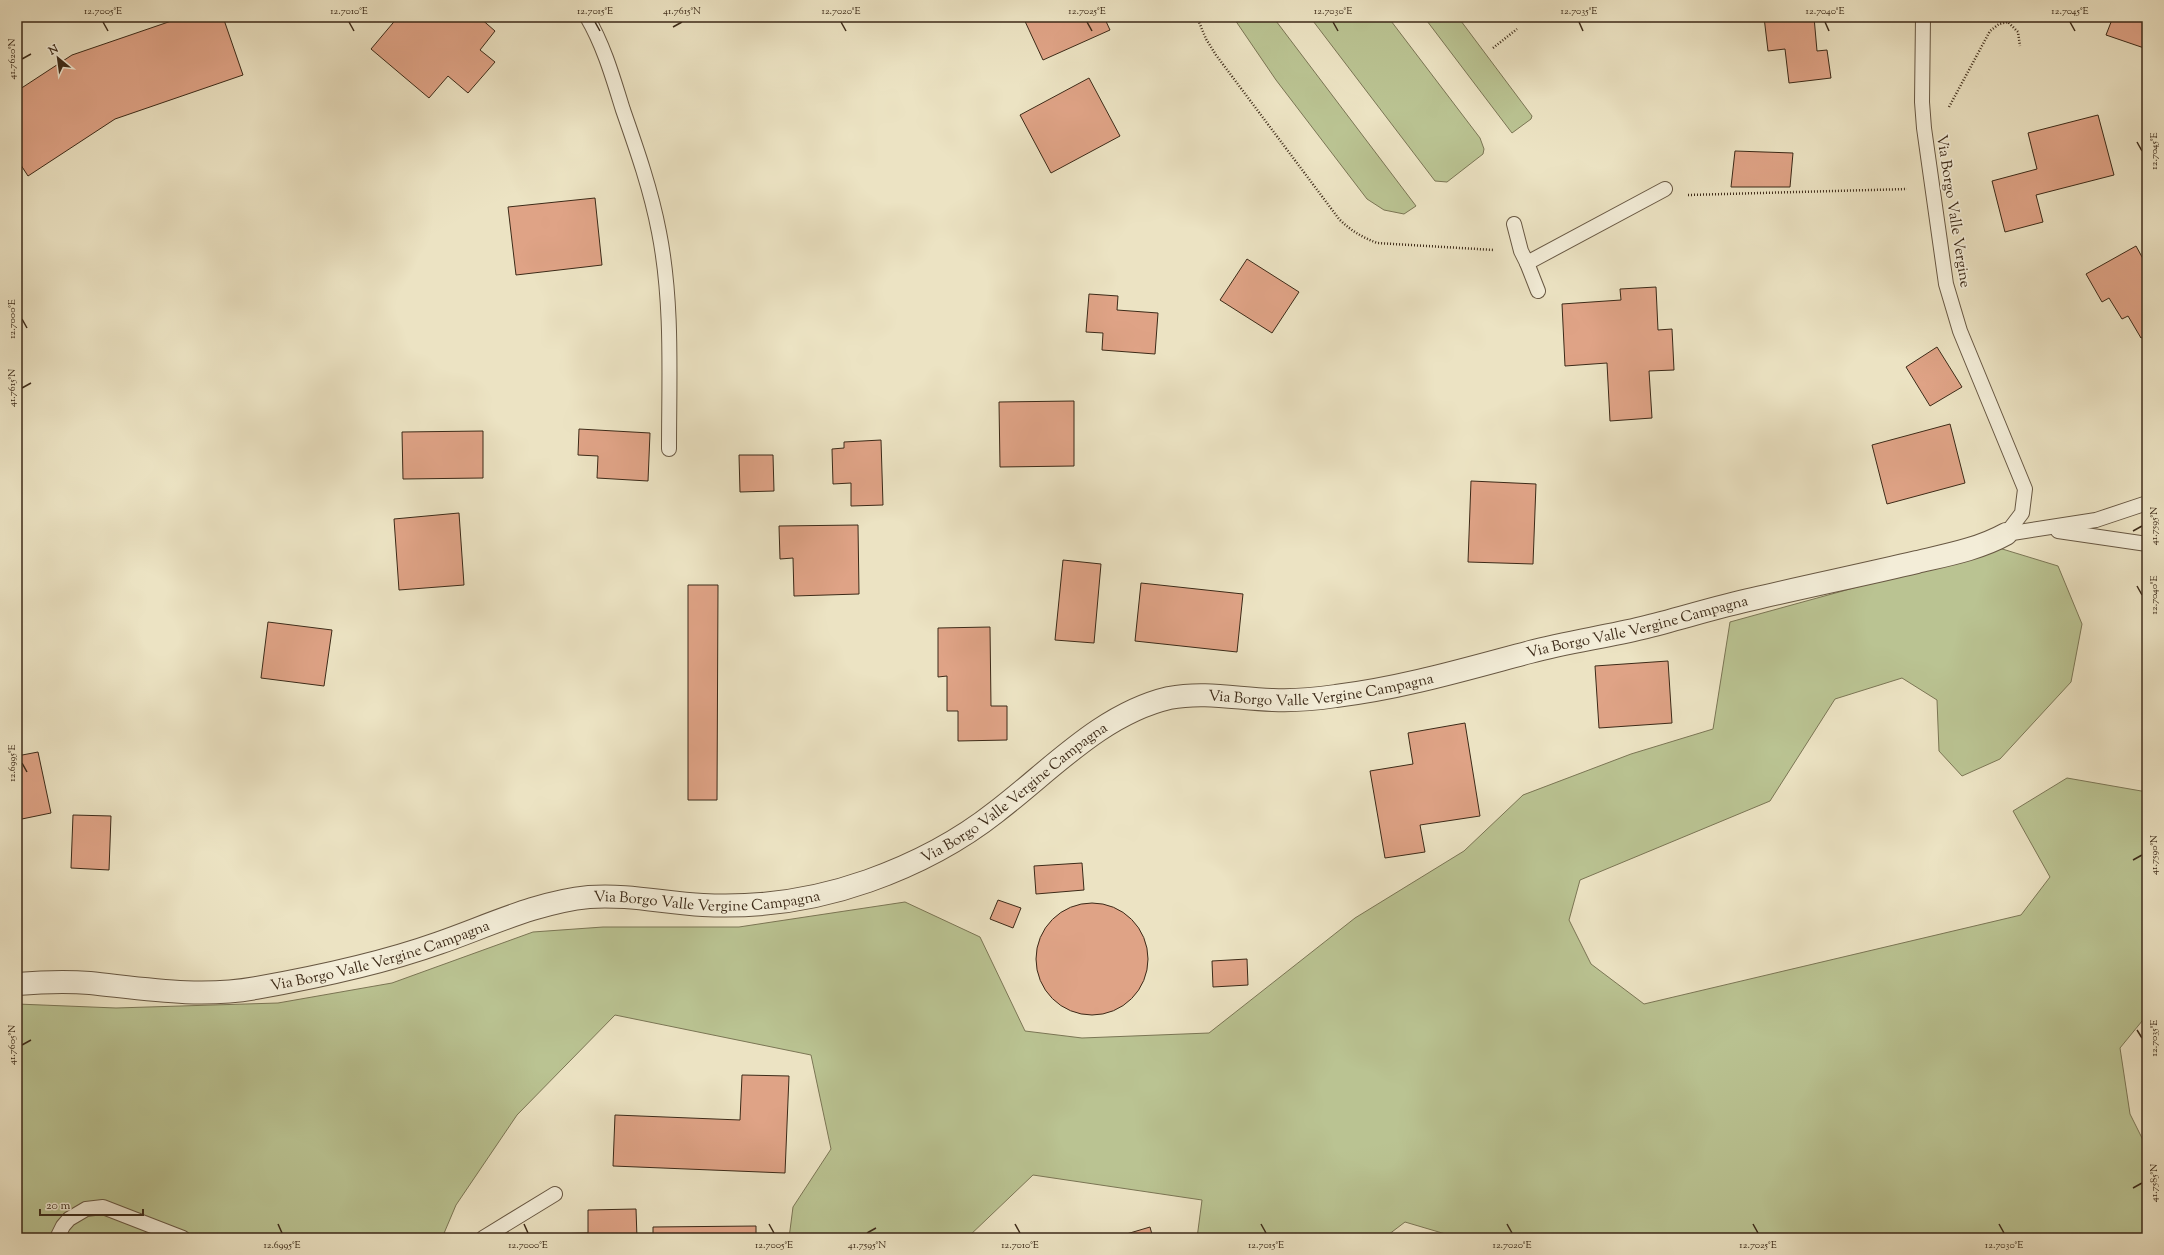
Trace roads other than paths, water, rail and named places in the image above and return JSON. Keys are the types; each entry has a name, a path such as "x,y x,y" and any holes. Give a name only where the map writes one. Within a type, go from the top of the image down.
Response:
{"street":[{"name":"Via Borgo Valle Vergine Campagna","path":"17,984 73,982 168,993 227,992 319,976 386,960 514,916 569,900 611,897 705,905 754,905 793,901 829,894 891,872 953,842 990,818 1102,728 1138,709 1160,701 1200,694 1277,700 1302,699 1346,695 1382,689 1538,650 1646,627 1722,606 1940,556 1985,544 2006,534"}],"lane":[{"path":"587,17 603,49 611,72 650,192 659,231 668,291 669,449"},
{"name":"Via Borgo Valle Vergine","path":"1923,17 1923,108 1941,255 1952,306 2025,489 2022,513 2006,534"},
{"path":"1527,263 1665,189"},
{"path":"1514,224 1519,245 1538,291"},
{"path":"2006,534 2046,529 2096,520 2147,503"},
{"path":"2046,529 2147,544"},
{"path":"483,1238 555,1194"},
{"path":"57,1238 63,1226 69,1219 86,1209 98,1208 111,1210 183,1238"}]}
